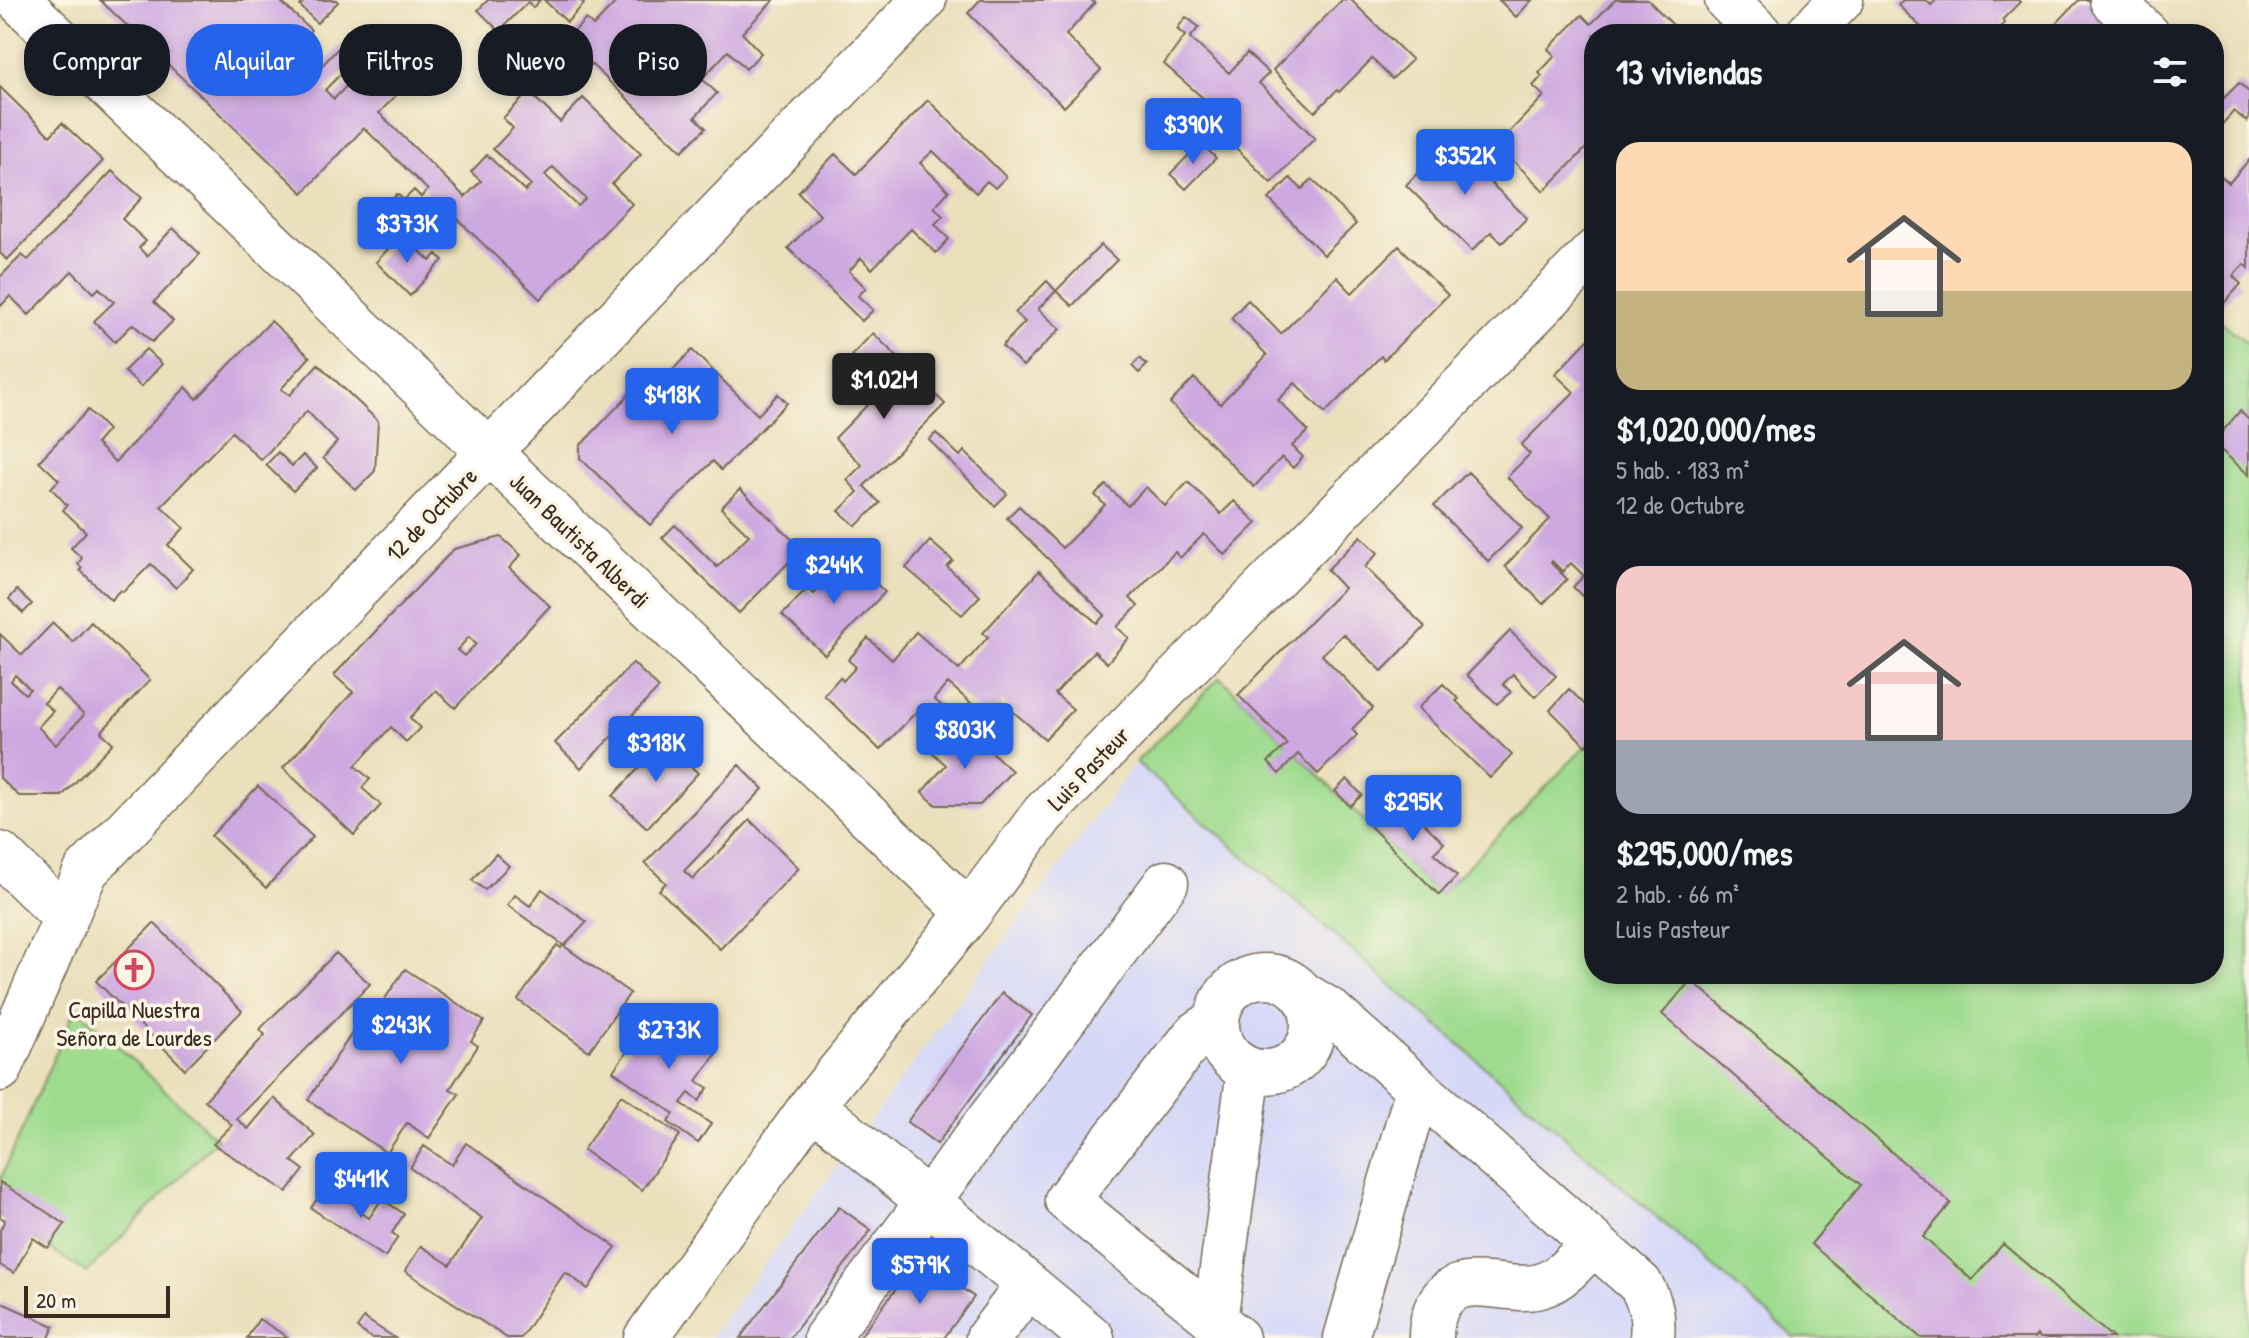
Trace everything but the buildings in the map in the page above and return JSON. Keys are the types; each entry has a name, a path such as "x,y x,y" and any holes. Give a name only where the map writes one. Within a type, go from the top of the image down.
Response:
{"street":[{"name":"Juan Bautista Alberdi","path":"18,0 969,913"},
{"path":"1727,0 1750,24"},
{"path":"1818,24 1841,0"},
{"path":"2112,0 2137,24"},
{"name":"12 de Octubre","path":"0,1069 86,871 920,1"},
{"name":"Luis Pasteur","path":"646,1338 812,1105 969,913 1043,814 1584,262"},
{"path":"0,854 66,918"},
{"path":"826,1338 1166,883"},
{"path":"1306,996 1314,1017 1312,1039 1301,1058 1282,1070 1261,1074 1241,1067 1224,1052 1216,1031 1218,1010 1229,990 1247,978 1269,975 1290,981 1306,996 1329,1010 1640,1284 1652,1310 1652,1338"},
{"path":"1217,1020 1195,1035 1067,1200 1226,1329"},
{"path":"1226,1329 1249,1070"},
{"path":"1346,1338 1418,1088"},
{"path":"812,1105 1092,1338"},
{"path":"1431,1338 1434,1314 1453,1288 1466,1284 1530,1288 1544,1285 1562,1274 1593,1242"},
{"path":"988,1338 1028,1285"}],"shaded area":[{"path":"1136,762 1795,1338 710,1338"}],"green space":[{"path":"2224,324 2249,345 2249,1338 1795,1338 1136,762 1220,677 1439,895 1584,748 1584,984 2224,984"},
{"path":"76,1007 217,1139 87,1273 0,1217 0,1180"}],"place":[{"name":"Capilla Nuestra Señora de Lourdes","path":"134,970"}]}
